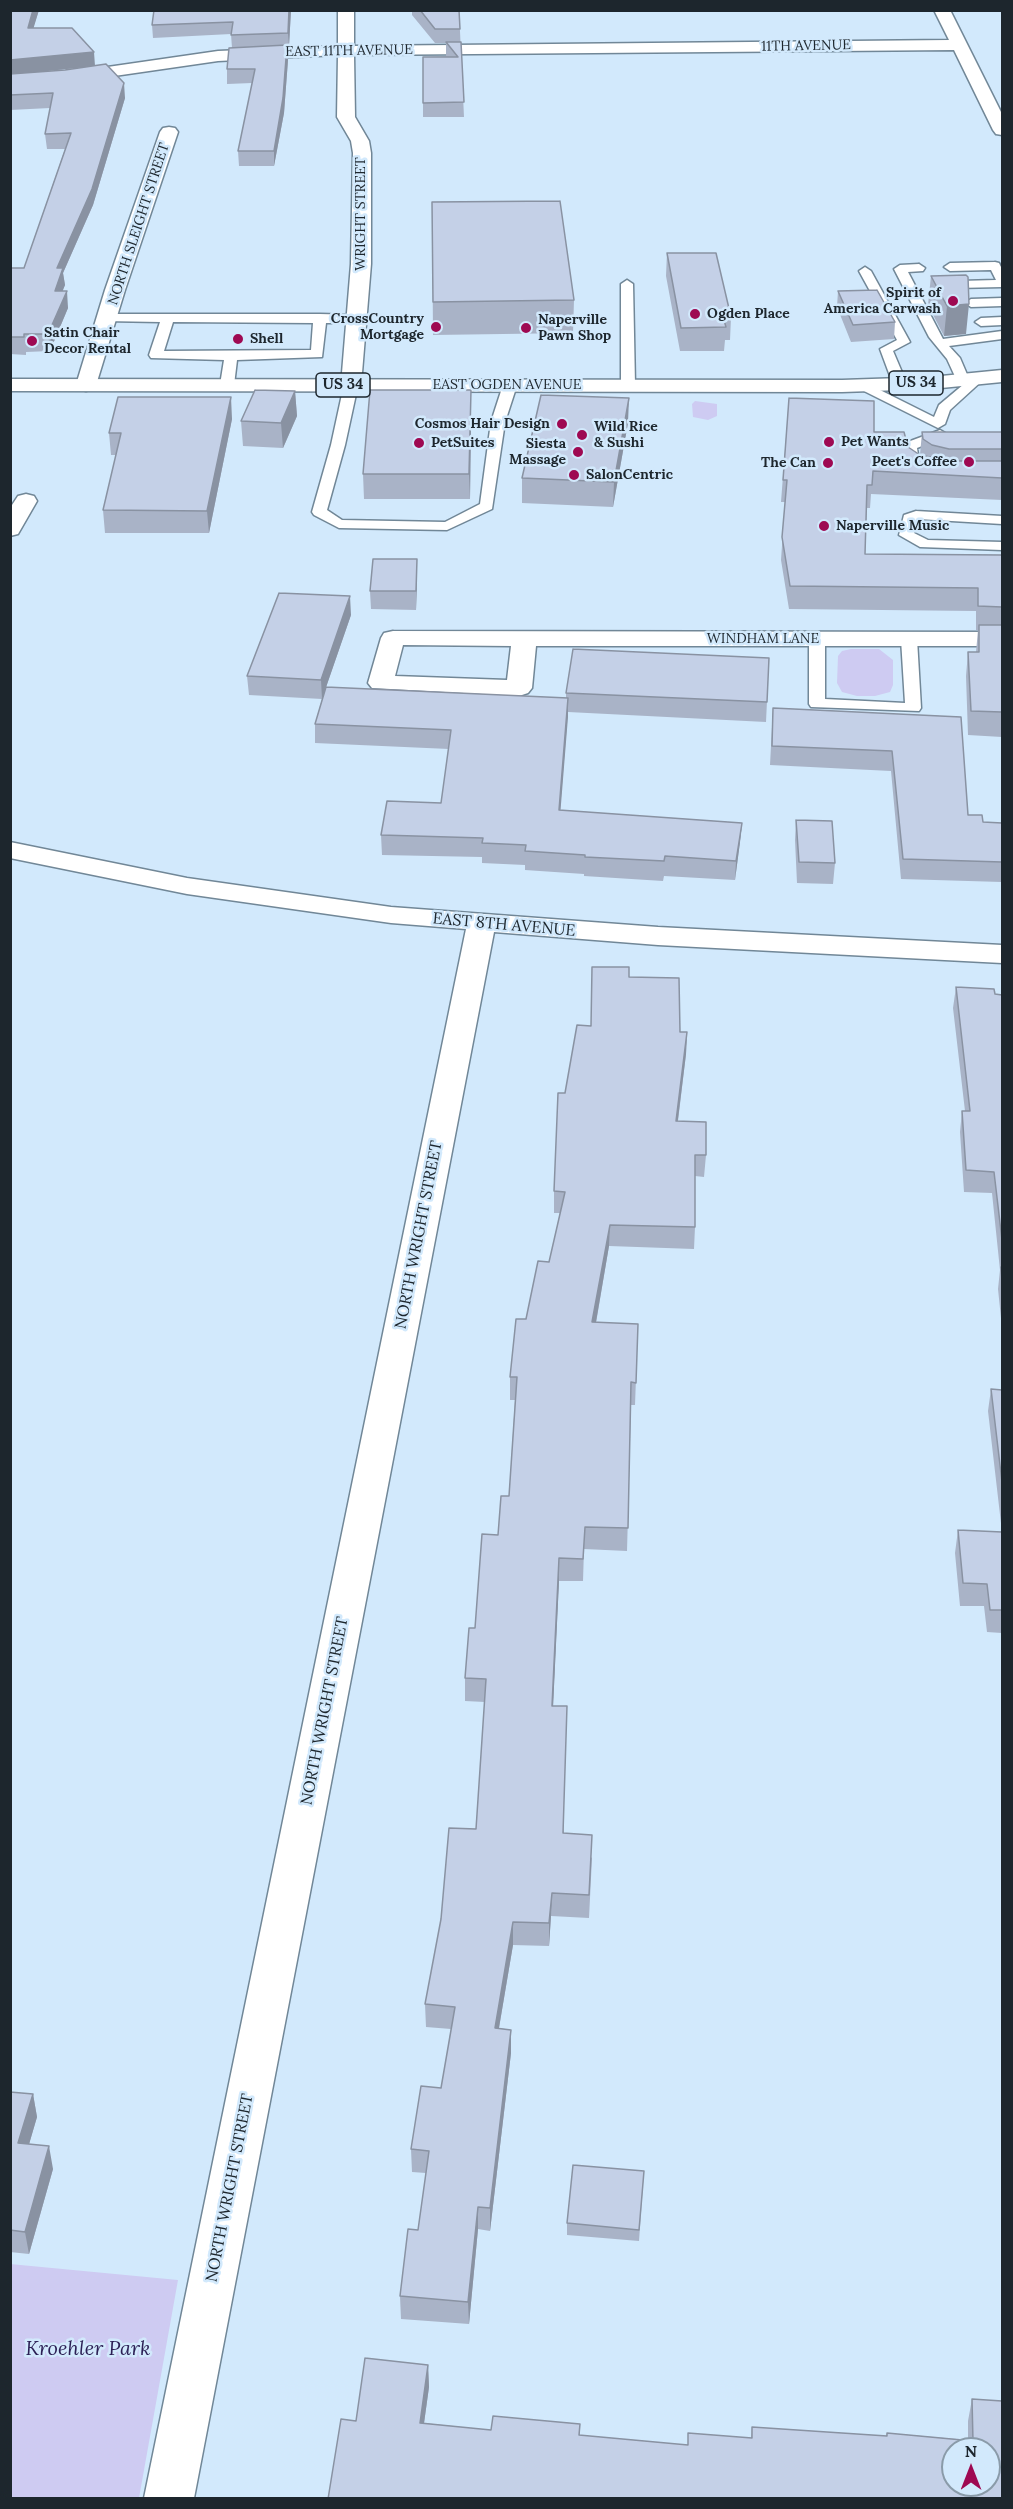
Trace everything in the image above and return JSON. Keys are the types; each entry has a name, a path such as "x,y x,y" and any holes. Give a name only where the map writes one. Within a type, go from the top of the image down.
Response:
{"street":[{"name":"WRIGHT STREET","path":"346,10 346,117 360,141 362,153 361,264 351,385"},
{"path":"942,10 1002,130"},
{"name":"11TH AVENUE","path":"653,48 960,45"},
{"name":"EAST 11TH AVENUE","path":"10,82 66,78 218,56 346,50 653,48"},
{"path":"980,85 1002,85"},
{"name":"NORTH SLEIGHT STREET","path":"86,385 115,290 169,132"},
{"name":"EAST OGDEN AVENUE","path":"10,385 859,385 970,380 1002,376"},
{"path":"10,529 26,501"},
{"name":"WINDHAM LANE","path":"524,639 519,688 381,682 393,638 1002,639"},
{"name":"EAST 8TH AVENUE","path":"10,850 100,870 256,897 391,915 481,924 658,936 1002,954"},
{"name":"NORTH WRIGHT STREET","path":"169,2499 481,924"}],"lane":[{"path":"865,271 904,342 886,350 900,384"},
{"path":"967,297 1001,279"},
{"path":"967,297 1001,279"},
{"path":"627,284 628,386"},
{"path":"967,297 1002,295"},
{"path":"967,297 1002,302"},
{"path":"967,297 1002,308"},
{"path":"967,297 1002,316"},
{"path":"967,297 1002,321"},
{"path":"967,297 1002,329"},
{"path":"859,385 938,424 944,408 970,380 940,343 922,299 953,331"},
{"path":"108,318 357,319"},
{"path":"168,318 156,355 317,354 320,318"},
{"path":"940,343 1002,335"},
{"path":"227,385 231,356"},
{"path":"351,385 340,436 318,512 339,524 447,526 487,506 498,422 510,386"},
{"path":"939,475 924,472 912,464 910,446 940,434"},
{"path":"1002,520 916,515 909,518 906,535 925,544 1002,546"},
{"path":"817,639 817,704 913,708 909,639"}],"green space":[{"path":"695,401 717,404 717,416 708,420 693,417 692,404"},
{"path":"879,649 893,660 893,685 890,692 875,696 857,696 842,692 837,683 838,656 842,651"},
{"name":"Kroehler Park","path":"10,2264 178,2280 139,2498 11,2498"}],"building":[{"path":"10,10 33,10 28,28 72,28 94,52 10,60"},
{"path":"154,10 289,10 288,33 231,35 233,22 152,25"},
{"path":"420,10 459,10 460,29 435,29"},
{"path":"446,42 461,42 464,102 423,103 423,57 458,57"},
{"path":"287,45 283,98 274,151 238,151 255,69 227,69 229,48"},
{"path":"106,64 124,83 92,189 57,268 63,268 55,291 67,291 48,334 24,334 24,337 10,337 10,268 24,268 71,133 45,134 53,93 10,95 10,74"},
{"path":"560,201 574,300 433,302 432,202"},
{"path":"667,253 716,253 731,317 723,317 726,327 681,328"},
{"path":"966,275 969,304 947,306 931,276"},
{"path":"877,290 895,322 853,325 838,291"},
{"path":"255,390 295,391 281,423 241,421"},
{"name":"PetSuites","path":"370,390 471,390 469,474 363,474"},
{"path":"541,395 629,398 614,482 522,478"},
{"path":"118,397 231,397 207,511 103,510 121,433 109,433"},
{"path":"789,398 874,401 874,432 904,432 908,447 920,455 949,461 1002,461 1002,478 873,471 872,485 867,485 865,554 1002,555 1002,607 978,606 978,588 790,586 782,537 787,480 783,480"},
{"path":"922,432 1002,432 1002,449 949,449 932,445 923,439"},
{"path":"373,559 417,559 416,591 370,591"},
{"path":"279,593 350,596 321,680 247,676"},
{"path":"979,625 1002,625 1002,712 971,711 968,652 979,652"},
{"path":"573,649 769,658 767,702 566,693"},
{"path":"326,687 568,698 559,810 742,823 736,861 665,856 664,861 585,857 585,855 525,851 526,845 482,843 483,838 381,835 387,801 441,803 451,730 315,724"},
{"path":"773,708 961,717 968,815 982,815 983,822 1002,823 1002,862 903,859 892,751 772,746"},
{"path":"796,820 832,821 835,863 799,862"},
{"path":"592,967 629,967 629,977 679,978 680,1032 687,1032 676,1121 706,1122 706,1155 695,1155 695,1227 610,1225 592,1322 638,1324 636,1383 631,1382 628,1528 585,1527 583,1559 559,1558 552,1706 567,1706 563,1833 592,1835 589,1895 552,1893 549,1923 513,1922 495,2028 511,2030 490,2208 478,2207 468,2302 400,2296 408,2229 418,2230 429,2151 411,2149 421,2086 441,2088 455,2007 425,2004 441,1919 449,1828 476,1829 486,1679 465,1678 469,1628 475,1628 482,1534 498,1535 501,1496 509,1496 517,1377 510,1377 516,1319 526,1319 538,1261 549,1262 565,1192 554,1191 558,1093 565,1093 577,1025 591,1026"},
{"path":"956,987 994,989 995,994 1002,995 1002,1240 994,1172 966,1170 962,1111 970,1111"},
{"path":"991,1389 1002,1390 1002,1482"},
{"path":"958,1530 1002,1532 1002,1610 990,1610 987,1584 963,1583"},
{"path":"10,2092 33,2094 18,2143 49,2146 25,2232 10,2230"},
{"path":"573,2165 644,2171 639,2230 567,2223"},
{"path":"365,2358 428,2365 420,2423 491,2430 493,2416 580,2424 579,2435 688,2445 688,2433 752,2438 752,2427 887,2436 887,2433 941,2438 941,2497 1001,2497 1001,2437 973,2437 972,2399 1002,2401 1002,2499 328,2499 341,2419 356,2421"}],"place":[{"name":"Spirit of America Carwash","path":"953,301"},
{"name":"Ogden Place","path":"695,314"},
{"name":"CrossCountry Mortgage","path":"436,327"},
{"name":"Naperville Pawn Shop","path":"526,328"},
{"name":"Shell","path":"238,339"},
{"name":"Satin Chair Decor Rental","path":"32,341"},
{"name":"Cosmos Hair Design","path":"562,424"},
{"name":"Wild Rice & Sushi","path":"582,435"},
{"name":"Pet Wants","path":"829,442"},
{"name":"PetSuites","path":"419,443"},
{"name":"Siesta Massage","path":"578,452"},
{"name":"Peet's Coffee","path":"969,462"},
{"name":"The Can","path":"828,463"},
{"name":"SalonCentric","path":"574,475"},
{"name":"Naperville Music","path":"824,526"}]}
